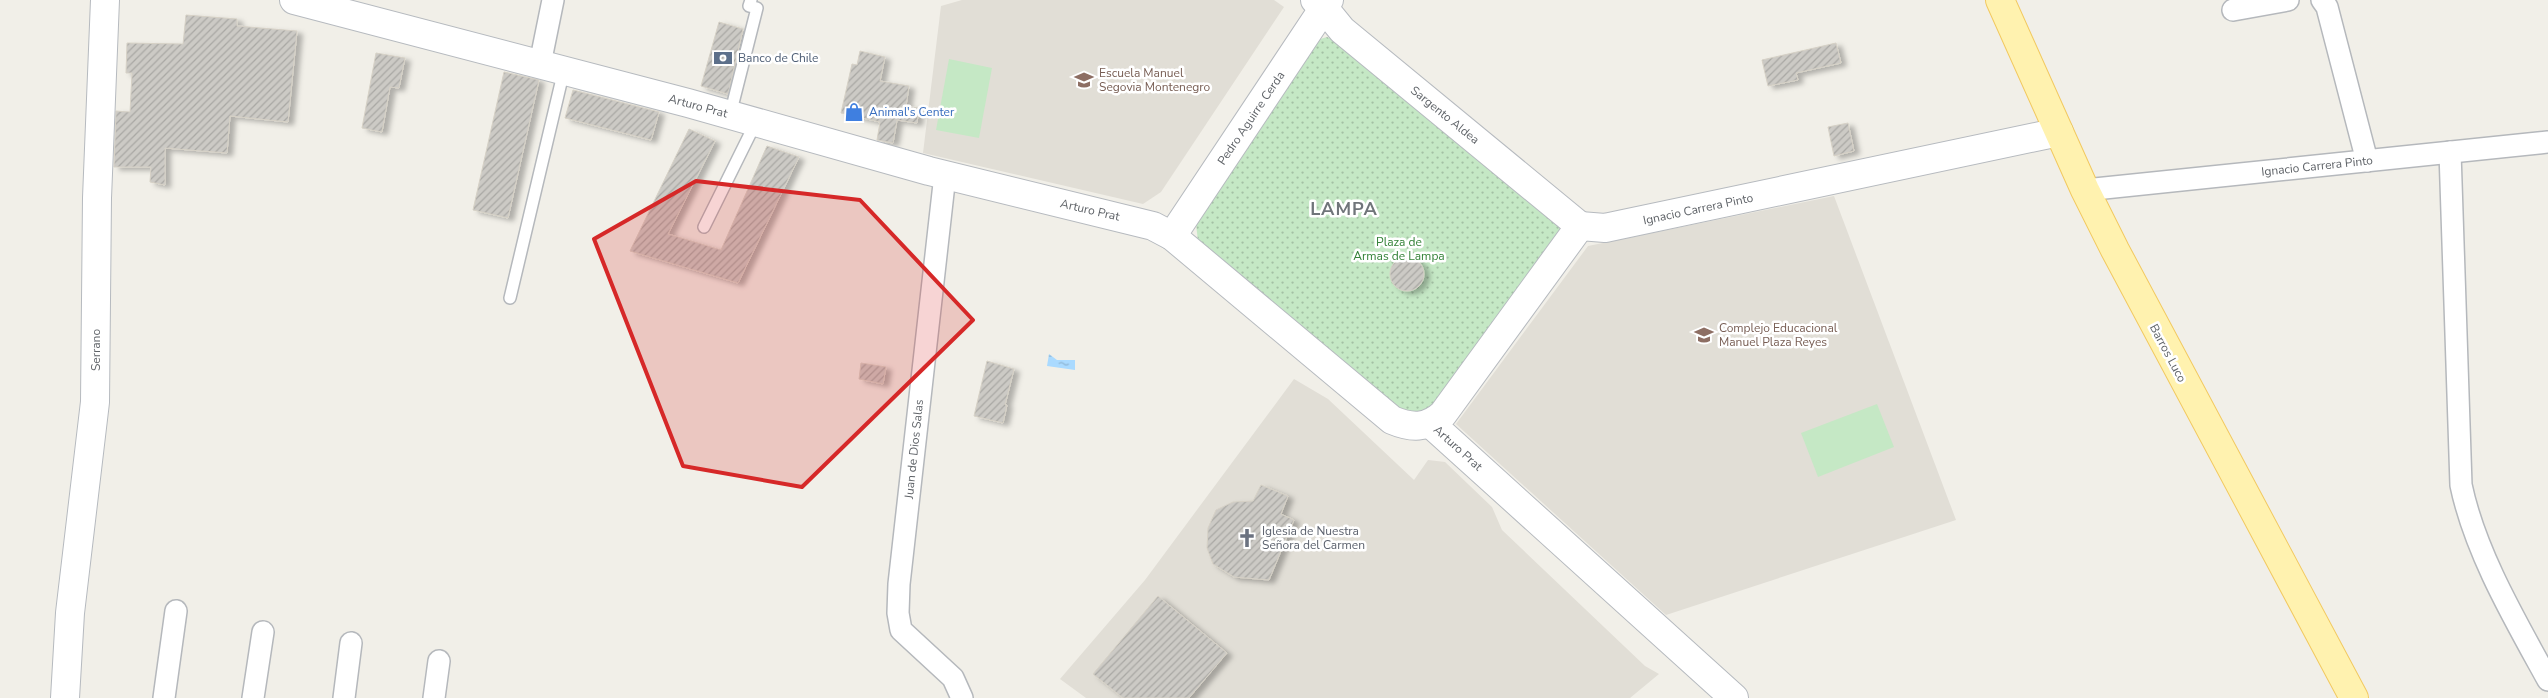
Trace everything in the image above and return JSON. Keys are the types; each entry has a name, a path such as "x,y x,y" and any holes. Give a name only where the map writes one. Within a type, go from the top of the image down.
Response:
{"main road":[{"name":"Serrano","path":"65,698 70,613 95,402 96,198 105,0"},
{"name":"Arturo Prat","path":"294,0 743,118 945,175 1140,221 1172,236 1392,420 1410,426 1431,424 1734,698"},
{"name":"Barros Luco","path":"2000,0 2085,190 2147,313 2354,698"},
{"name":"Sargento Aldea","path":"1323,2 1342,30 1580,226"},
{"name":"Pedro Aguirre Cerda","path":"1172,236 1323,2"},
{"name":"Ignacio Carrera Pinto","path":"1580,226 1605,228 2059,132"},
{"path":"1431,424 1443,414 1580,226"}],"street":[{"path":"552,67 553,0"},
{"path":"2233,10 2288,0"},
{"path":"2322,0 2326,7 2367,161"},
{"name":"Ignacio Carrera Pinto","path":"2085,190 2548,142"},
{"path":"2450,152 2461,485 2471,522 2488,561 2548,680"},
{"name":"Juan de Dios Salas","path":"945,175 899,584 898,613 901,630 953,678 962,698"},
{"path":"164,698 176,611"},
{"path":"253,698 263,632"},
{"path":"344,698 352,643"},
{"path":"434,698 439,661"}],"lane":[{"path":"704,227 743,118 758,8 749,6 751,0"},
{"path":"510,298 552,67"}],"highlighted area":[{"path":"696,181 860,200 973,320 802,487 683,466 594,239"}],"shaded area":[{"name":"Escuela Manuel Segovia Montenegro","path":"962,0 1274,0 1284,7 1161,192 1143,204 923,153 941,6"},
{"name":"Complejo Educacional Manuel Plaza Reyes","path":"1834,196 1956,520 1666,615 1456,424 1588,246"},
{"path":"1294,379 1328,399 1414,480 1428,460 1445,462 1492,507 1502,530 1645,666 1659,674 1630,698 1086,698 1060,679 1145,580"}],"green space":[{"name":"Plaza de Armas de Lampa","path":"1327,37 1345,45 1560,221 1565,236 1435,408 1420,417 1404,415 1198,241 1196,224 1317,40"},
{"path":"949,59 992,68 979,138 936,130"},
{"path":"1877,404 1894,447 1818,477 1801,433"}],"water":[{"path":"1049,354 1057,360 1075,360 1075,370 1047,366"}],"building":[{"path":"186,15 237,19 237,26 297,31 288,122 230,116 227,153 165,148 165,185 150,182 151,167 114,167 116,111 130,112 132,73 126,73 127,43 183,44"},
{"name":"Banco de Chile","path":"719,22 743,29 728,94 701,86"},
{"path":"1836,43 1841,63 1796,73 1798,80 1768,86 1762,60"},
{"path":"860,51 885,57 880,81 909,86 906,106 919,108 917,123 897,120 893,143 877,140 880,122 841,113 852,64 857,65"},
{"path":"376,53 405,58 399,88 390,87 382,132 362,128"},
{"path":"504,72 539,80 508,218 473,210"},
{"path":"573,90 659,112 651,140 565,118"},
{"path":"1848,123 1854,151 1834,156 1828,127"},
{"path":"689,129 715,141 668,234 721,250 767,146 799,157 738,283 630,251"},
{"path":"1407,257 1419,262 1424,274 1419,286 1407,291 1395,286 1390,274 1395,262"},
{"path":"987,361 1014,369 1005,405 1007,405 1003,423 974,416"},
{"path":"861,363 886,367 883,384 859,379"},
{"name":"Iglesia de Nuestra Señora del Carmen","path":"1261,485 1288,496 1281,514 1294,520 1269,580 1234,577 1213,564 1207,548 1208,528 1216,510 1233,502 1253,501"},
{"path":"1158,596 1227,653 1189,698 1123,698 1093,674"}],"place":[{"name":"Banco de Chile","path":"723,58"},
{"name":"Escuela Manuel Segovia Montenegro","path":"1084,80"},
{"name":"Animal's Center","path":"854,112"},
{"name":"Complejo Educacional Manuel Plaza Reyes","path":"1704,335"},
{"name":"Iglesia de Nuestra Señora del Carmen","path":"1247,538"}],"district":[{"name":"LAMPA","path":"1344,209"}]}
